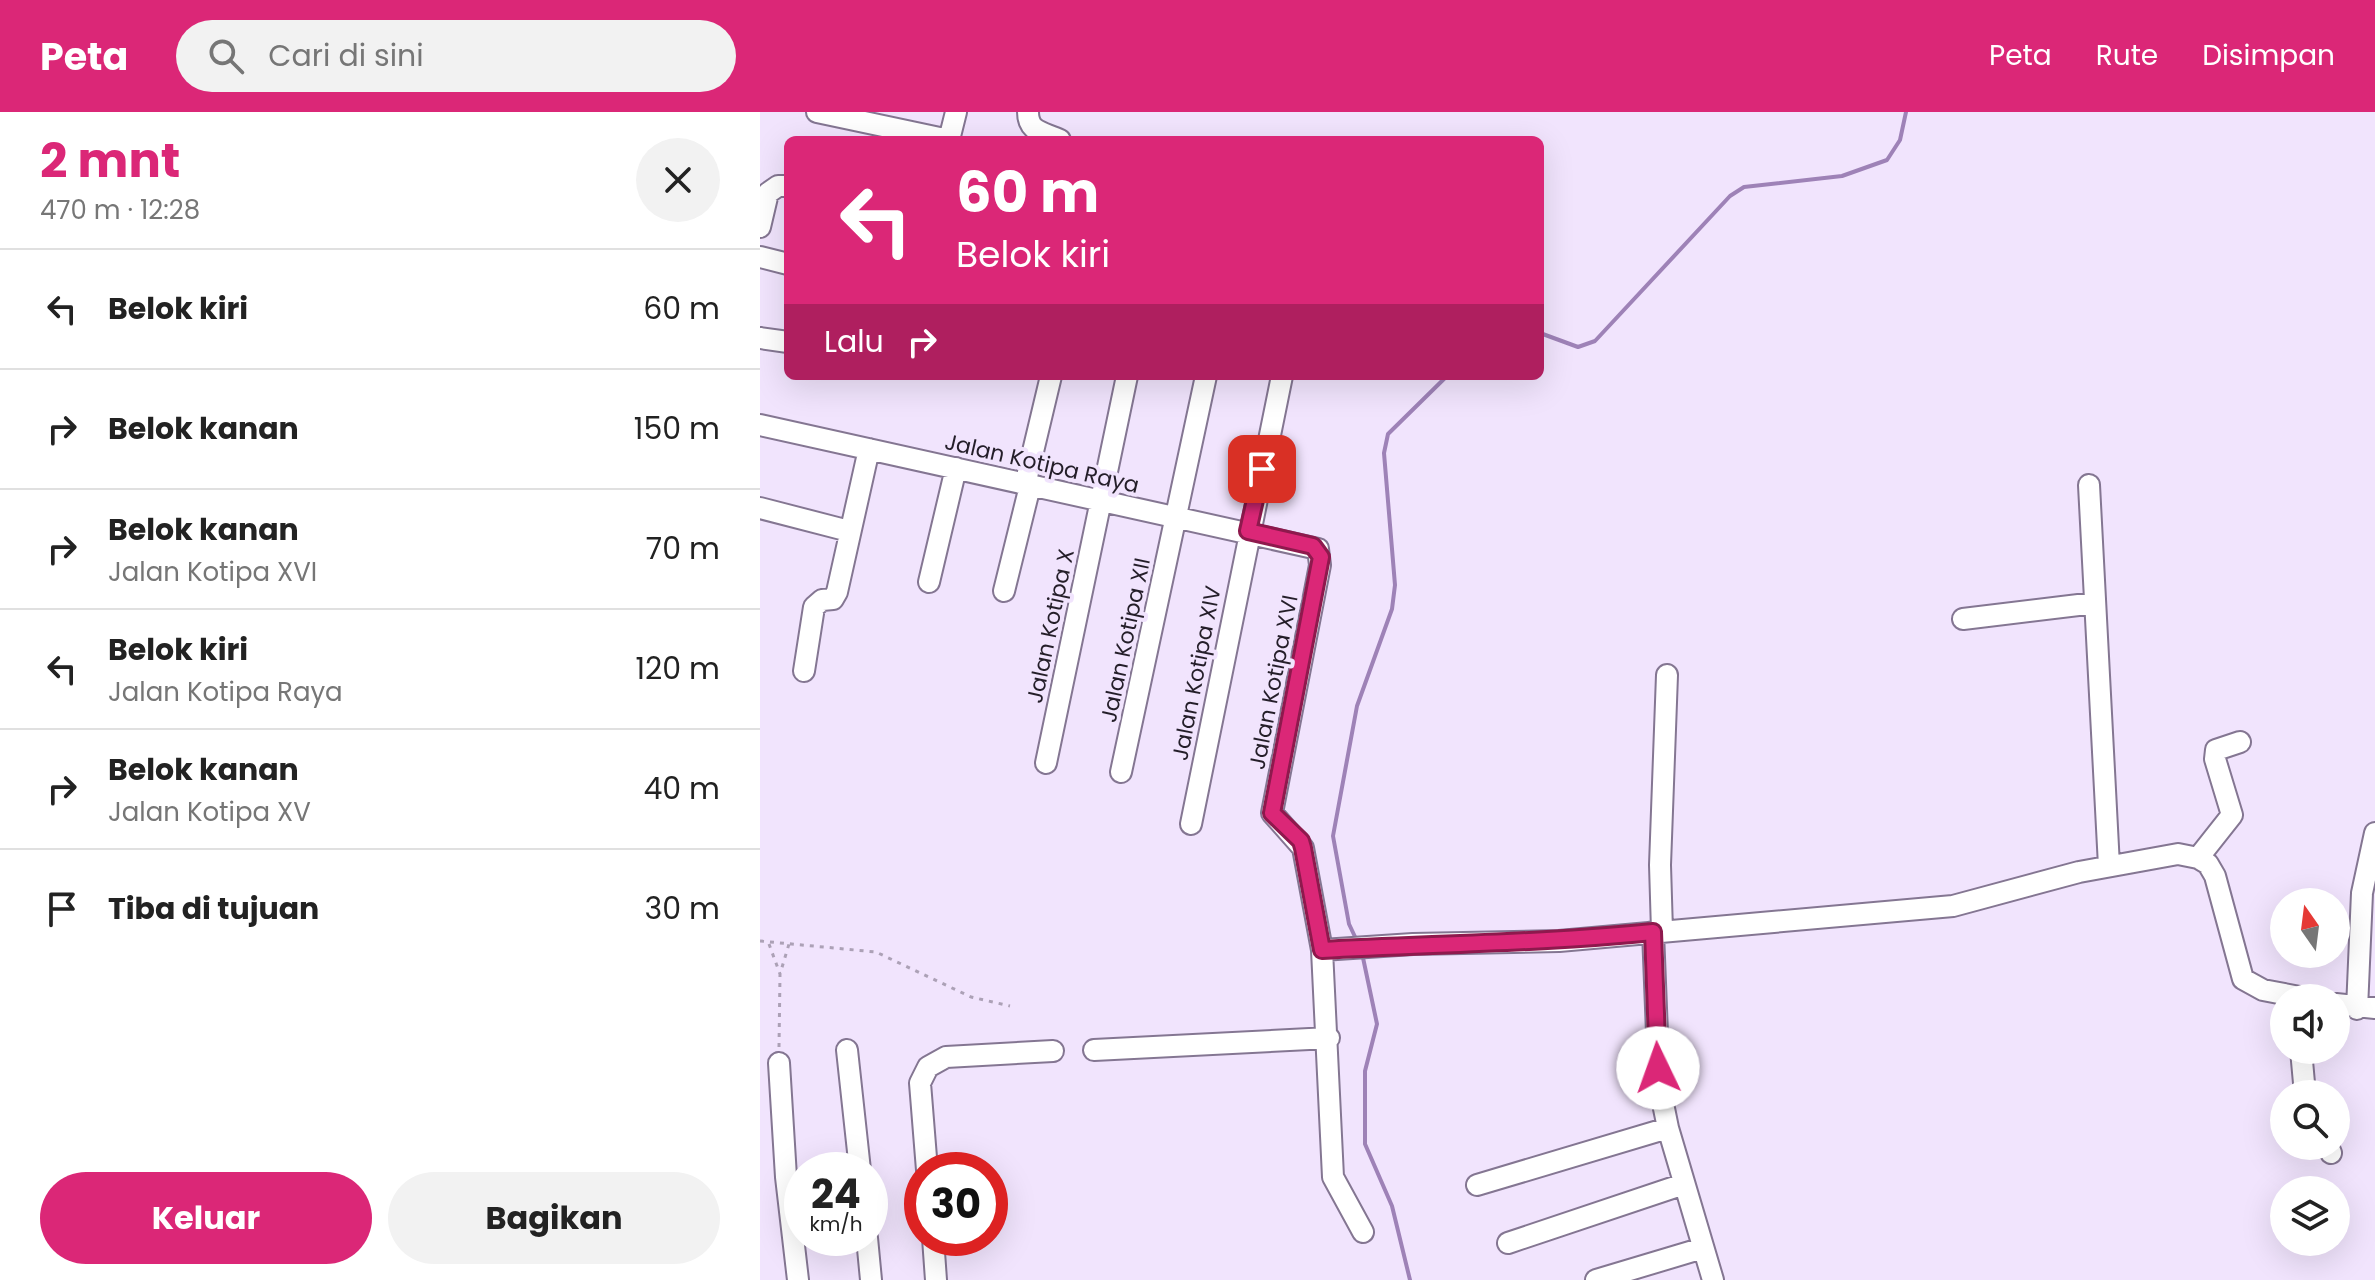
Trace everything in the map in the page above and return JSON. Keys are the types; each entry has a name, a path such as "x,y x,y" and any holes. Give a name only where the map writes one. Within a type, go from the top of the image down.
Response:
{"street":[{"path":"817,112 870,118 935,136"},
{"path":"950,136 956,112"},
{"path":"1028,112 1034,130 1050,136"},
{"path":"760,227 764,198 778,186 784,186"},
{"path":"760,257 784,263"},
{"path":"760,338 784,341"},
{"path":"1004,591 1050,380"},
{"name":"Jalan Kotipa X","path":"1046,763 1126,380"},
{"name":"Jalan Kotipa XII","path":"1121,772 1205,380"},
{"name":"Jalan Kotipa XIV","path":"1191,824 1248,531 1281,380"},
{"name":"Jalan Kotipa Raya","path":"760,425 1313,546"},
{"path":"804,671 814,607 836,595 869,449"},
{"path":"929,582 956,468"},
{"path":"2089,485 2109,866"},
{"path":"760,508 849,531"},
{"name":"Jalan Kotipa XVI","path":"1313,546 1320,553 1320,565 1272,807 1274,817 1303,848 1322,950 1329,1038 1333,1177 1363,1232"},
{"path":"1963,619 2095,603"},
{"path":"1667,675 1656,1051 1668,1128 1713,1280"},
{"path":"2198,858 2232,815 2215,759 2216,750 2240,742"},
{"path":"2366,1008 2362,893 2375,833"},
{"path":"1322,950 1559,941 1953,906 2109,866 2178,854 2198,858 2208,864 2215,876 2243,979 2270,991"},
{"path":"1094,1050 1329,1038"},
{"path":"847,1050 858,1152"},
{"path":"926,1152 920,1083 928,1067 946,1057 1053,1051"},
{"path":"779,1063 786,1177 798,1280"},
{"path":"1477,1185 1668,1128"},
{"path":"1508,1243 1684,1184"},
{"path":"1596,1280 1703,1248"},
{"path":"869,1256 871,1280"},
{"path":"934,1256 936,1280"}],"path":[{"path":"760,941 876,952 971,997 1010,1006"},
{"path":"769,942 780,974"},
{"path":"779,1063 780,974 789,944"}],"waterway":[{"path":"1544,334 1578,347 1595,341 1730,196 1744,187 1842,176 1887,160 1900,140 1906,112"},
{"path":"1357,941 1349,924 1333,836 1357,706 1392,609 1395,585 1384,453 1388,434 1443,380"},
{"path":"1362,953 1377,1024 1365,1071 1365,1144 1392,1206 1410,1280"}],"route":[{"path":"1262,469 1248,531 1313,546 1321,557 1272,813 1301,841 1322,950 1413,944 1559,941 1653,932 1658,1068"}]}
